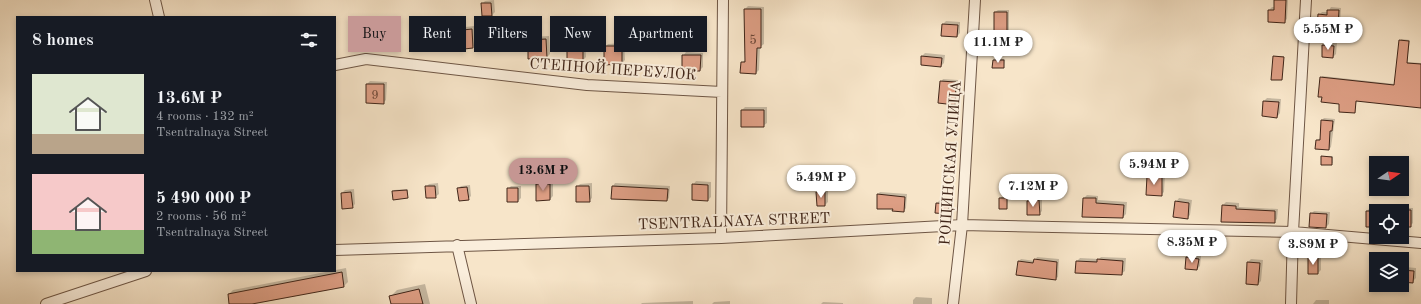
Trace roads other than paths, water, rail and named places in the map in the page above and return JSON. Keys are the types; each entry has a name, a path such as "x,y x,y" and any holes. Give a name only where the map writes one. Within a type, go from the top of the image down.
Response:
{"street":[{"path":"155,0 159,16"},
{"path":"721,238 723,0"},
{"name":"РОЩИНСКАЯ УЛИЦА","path":"953,304 962,225 975,0"},
{"path":"1290,304 1306,0"},
{"name":"СТЕПНОЙ ПЕРЕУЛОК","path":"336,65 366,58 587,85 722,92"},
{"name":"TSENTRALNAYA STREET","path":"336,250 721,238 962,225 1293,232 1421,243"},
{"path":"457,245 471,304"},
{"path":"46,304 143,272"}]}
